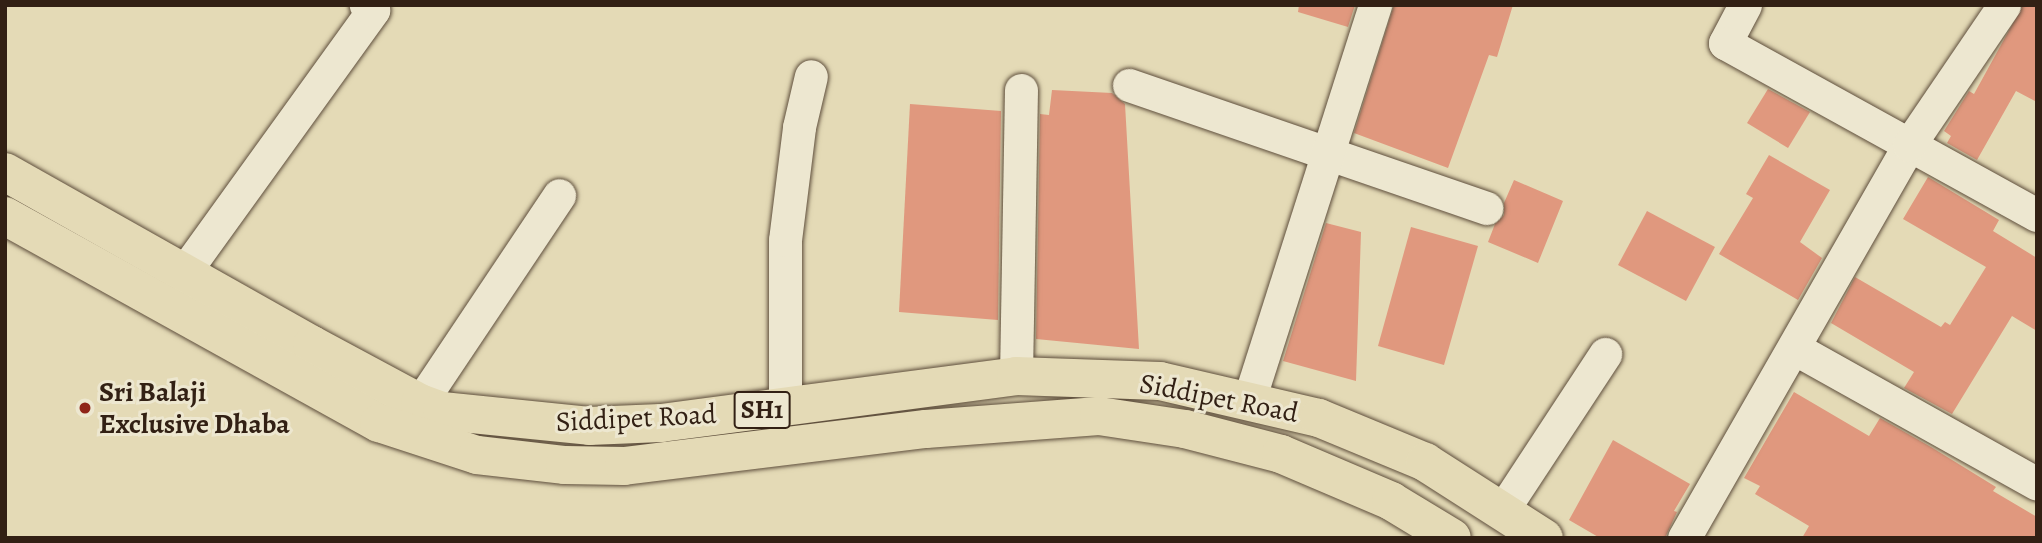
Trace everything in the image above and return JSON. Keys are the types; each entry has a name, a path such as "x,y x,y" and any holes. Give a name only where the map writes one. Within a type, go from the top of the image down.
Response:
{"main road":[{"name":"Siddipet Road","path":"5,172 420,403 466,415 589,426 661,423 1016,376 1160,381 1319,418 1425,462 1544,538"},
{"name":"Siddipet Road","path":"5,216 379,423 477,454 565,465 624,466 926,429 1099,416 1185,429 1281,454 1391,501 1452,538"}],"street":[{"path":"1249,400 1375,5"},
{"path":"1745,5 1725,43 2037,215"},
{"path":"1684,538 1909,145 2004,5"},
{"path":"185,271 372,7"},
{"path":"785,407 785,240 799,127 811,76"},
{"path":"1129,85 1486,208"},
{"path":"1016,376 1021,90"},
{"path":"420,403 559,195"},
{"path":"1794,348 2037,484"},
{"path":"1502,511 1605,354"}],"building":[{"path":"1299,5 1355,5 1348,27 1298,12"},
{"path":"1394,5 1513,5 1497,57 1489,55 1448,168 1354,133"},
{"path":"2023,5 2037,5 2037,102 2016,91 1977,160 1947,143 1951,136 1944,131 1969,91 1974,94"},
{"path":"1768,89 1810,112 1788,148 1747,123"},
{"path":"1052,90 1112,93 1125,104 1139,349 1036,339 1040,114 1049,115"},
{"path":"910,104 1001,111 998,320 899,312"},
{"path":"1769,155 1830,190 1800,242 1822,258 1798,300 1719,254 1753,198 1746,194"},
{"path":"1928,177 1999,220 1993,231 2037,258 2037,331 2012,316 1952,414 1904,388 1914,372 1831,323 1855,277 1941,327 1945,322 1950,325 1986,267 1903,219"},
{"path":"1514,180 1563,201 1538,263 1488,242 1495,224 1504,215 1504,203"},
{"path":"1647,211 1715,247 1686,301 1618,265"},
{"path":"1326,223 1361,232 1356,381 1283,361"},
{"path":"1411,227 1478,246 1444,365 1378,346"},
{"path":"1794,392 1869,436 1880,418 1931,447 1996,487 1993,491 2037,517 2037,538 1802,538 1809,526 1755,494 1760,486 1744,478"},
{"path":"1613,440 1690,484 1674,511 1677,512 1665,538 1600,538 1569,520"}],"place":[{"name":"Sri Balaji Exclusive Dhaba","path":"85,408"}]}
